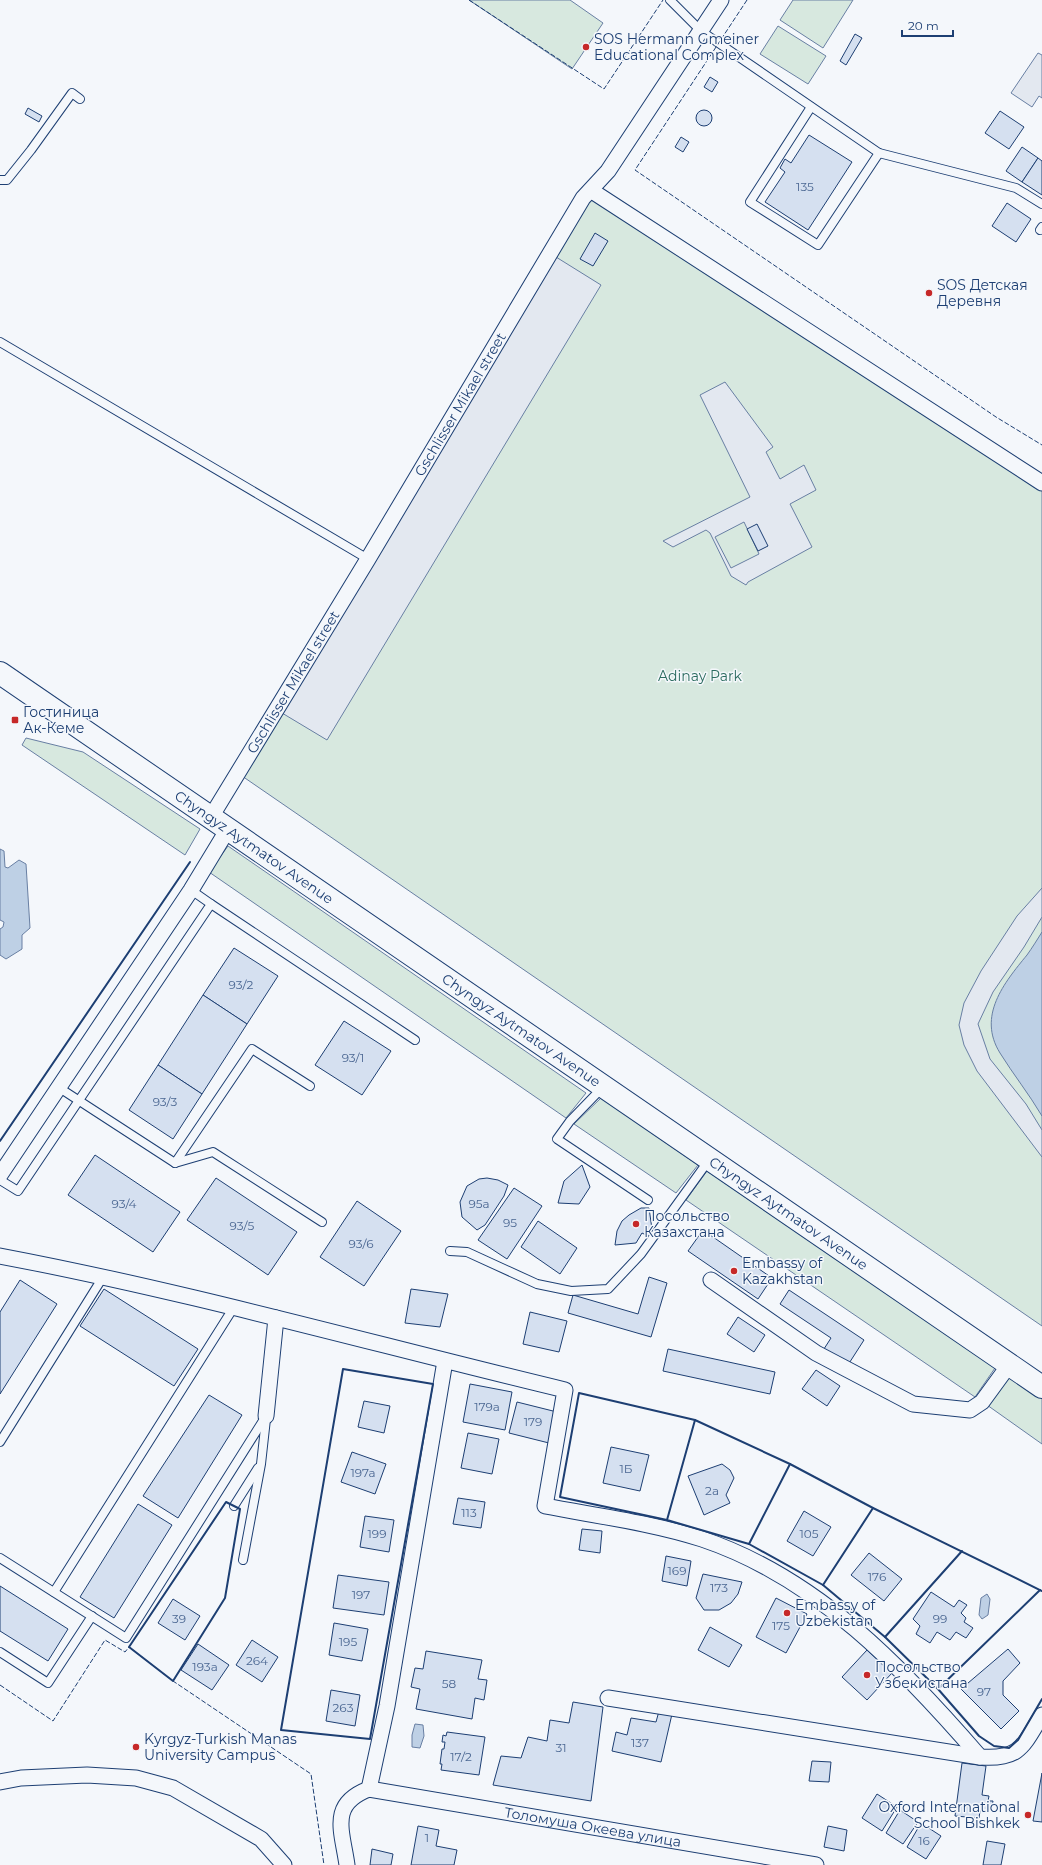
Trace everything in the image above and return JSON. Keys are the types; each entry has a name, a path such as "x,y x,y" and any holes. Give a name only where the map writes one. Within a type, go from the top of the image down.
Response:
{"main road":[{"name":"Chyngyz Aytmatov Avenue","path":"0,673 1042,1387"}],"street":[{"name":"Gschlisser Mikael street","path":"0,1175 191,890 219,823 368,559 583,198 592,191 608,171 721,0"},
{"path":"592,191 1042,483"},
{"path":"0,1256 103,1277 234,1307 565,1390 545,1506 663,1528 703,1540 740,1555 775,1573 810,1595 851,1624 882,1651 936,1706 980,1757"},
{"path":"711,1280 816,1353 913,1404 970,1410 982,1402 1009,1365"},
{"path":"266,1416 276,1318"},
{"path":"347,1865 340,1820 343,1808 357,1793 369,1788 387,1706 445,1361"},
{"path":"608,1698 980,1757 998,1758 1012,1754 1023,1746 1042,1715"},
{"path":"0,1782 21,1778 87,1775 136,1778 174,1788 261,1839 284,1865"},
{"name":"Толомуша Океева улица","path":"369,1788 816,1865"}],"lane":[{"path":"670,0 701,31 879,153 1016,188 1042,204"},
{"path":"0,180 7,180 31,150 72,93 80,99"},
{"path":"811,107 750,202 818,245 879,153"},
{"path":"0,342 368,559"},
{"path":"191,890 415,1040"},
{"path":"0,1180 18,1191 211,904"},
{"path":"175,1164 252,1049 310,1086"},
{"path":"604,1086 570,1121 557,1139 648,1200"},
{"path":"58,1087 175,1164"},
{"path":"175,1164 213,1152 322,1222"},
{"path":"450,1251 467,1252 537,1284 571,1291 608,1289 641,1254 710,1159"},
{"path":"0,1442 103,1277"},
{"path":"54,1592 234,1307"},
{"path":"0,1558 126,1638 266,1416"},
{"path":"243,1560 261,1464 266,1416"},
{"path":"234,1506 261,1464"},
{"path":"0,1652 48,1683 92,1616"}],"green space":[{"path":"469,0 570,0 603,23 572,69"},
{"path":"793,0 853,0 823,48 780,20"},
{"path":"778,26 826,56 808,84 760,54"},
{"name":"Adinay Park","path":"593,200 1042,490 1042,1326 242,776 585,203"},
{"path":"26,738 83,752 200,829 185,855 22,745"},
{"path":"228,846 586,1093 566,1118 209,872"},
{"path":"601,1098 698,1165 676,1193 574,1124"},
{"path":"707,1171 995,1368 975,1397 686,1200"},
{"path":"1011,1375 1042,1396 1042,1444 987,1405"}],"shaded area":[{"path":"1038,53 1042,55 1042,98 1039,96 1032,107 1011,93"},
{"path":"556,257 601,285 327,740 282,713"},
{"path":"725,382 773,447 766,452 780,479 804,465 816,490 790,504 812,547 748,582 746,585 731,576 710,533 706,530 673,547 663,541 750,497 700,395","holes":["744,522 759,554 731,568 715,537"]},
{"path":"1042,888 1042,917 1024,947 993,992 978,1024 990,1059 1026,1104 1042,1130 1042,1157 977,1071 964,1045 959,1025 964,1003 981,971 1017,916"}],"water":[{"path":"0,849 4,851 5,867 8,868 19,860 26,864 30,928 22,935 22,949 6,959 0,955 0,929 3,927 4,922 0,920"},
{"path":"1042,932 1042,1116 1000,1053 994,1039 991,1026 992,1013 1002,989"},
{"path":"987,1594 990,1599 988,1615 982,1619 979,1615 981,1598"},
{"path":"415,1724 423,1725 424,1736 420,1748 412,1747 412,1735"}],"building":[{"path":"855,34 862,38 846,65 840,61"},
{"path":"710,77 718,82 712,92 704,87"},
{"path":"28,108 42,116 39,122 25,114"},
{"path":"704,110 710,112 712,118 710,124 704,126 698,124 696,118 698,112"},
{"path":"1000,111 1024,127 1009,149 985,133"},
{"path":"809,135 852,162 808,230 765,202 785,172 780,168 785,159 791,163"},
{"path":"681,137 689,142 683,152 675,147"},
{"path":"1022,147 1038,158 1022,182 1006,171"},
{"path":"1038,158 1042,161 1042,195 1022,182"},
{"path":"1007,203 1031,219 1016,242 992,226"},
{"path":"595,233 608,241 593,266 580,259"},
{"path":"757,524 768,546 758,551 747,529"},
{"path":"234,948 278,976 247,1024 203,995"},
{"path":"203,995 247,1024 202,1094 158,1065"},
{"path":"344,1021 391,1051 362,1095 315,1065"},
{"path":"158,1065 202,1094 173,1139 129,1110"},
{"path":"95,1155 180,1212 153,1252 68,1195"},
{"path":"582,1165 590,1187 579,1204 558,1203 564,1181"},
{"path":"216,1178 297,1232 268,1275 187,1220"},
{"path":"487,1178 498,1180 508,1185 504,1196 485,1225 477,1230 462,1217 460,1202 467,1186 479,1179"},
{"path":"514,1188 542,1206 507,1259 478,1240"},
{"path":"357,1201 401,1231 364,1286 320,1257"},
{"name":"Посольство Казахстана","path":"641,1208 649,1208 652,1229 646,1235 642,1233 636,1243 615,1245 617,1231 622,1221"},
{"path":"538,1221 577,1248 560,1274 521,1247"},
{"path":"703,1230 772,1278 758,1299 688,1251"},
{"path":"649,1277 667,1283 651,1337 568,1313 573,1295 638,1314"},
{"path":"20,1280 57,1304 0,1394 0,1312"},
{"path":"104,1289 198,1349 174,1386 80,1326"},
{"path":"411,1289 448,1294 440,1327 405,1323"},
{"path":"789,1290 864,1340 846,1368 822,1352 831,1338 780,1304"},
{"path":"530,1312 567,1321 559,1352 523,1344"},
{"path":"738,1317 765,1335 754,1352 727,1334"},
{"path":"668,1349 775,1372 770,1394 663,1371"},
{"path":"816,1370 840,1386 827,1406 802,1389"},
{"path":"470,1384 512,1392 505,1430 463,1422"},
{"path":"209,1395 242,1415 178,1518 143,1496"},
{"path":"364,1401 390,1406 384,1433 358,1427"},
{"path":"517,1402 557,1412 549,1443 509,1433"},
{"path":"468,1433 499,1439 492,1474 461,1468"},
{"path":"611,1447 649,1455 640,1491 603,1483"},
{"path":"352,1452 386,1464 375,1494 341,1482"},
{"path":"722,1464 730,1470 734,1478 726,1495 730,1503 704,1515 688,1476"},
{"path":"458,1498 485,1502 481,1528 453,1524"},
{"path":"138,1504 172,1525 114,1618 80,1597"},
{"path":"804,1511 831,1527 813,1556 787,1541"},
{"path":"365,1516 394,1520 389,1552 360,1547"},
{"path":"582,1529 602,1531 600,1553 579,1550"},
{"path":"869,1553 902,1579 884,1601 851,1575"},
{"path":"666,1556 691,1561 687,1586 662,1581"},
{"path":"703,1574 742,1582 738,1594 731,1603 719,1610 704,1610 696,1598"},
{"path":"338,1575 389,1582 384,1615 333,1608"},
{"path":"0,1586 68,1629 48,1661 0,1631"},
{"path":"931,1592 954,1607 959,1600 967,1605 961,1613 966,1618 964,1622 973,1628 966,1638 956,1632 950,1640 937,1632 930,1643 916,1634 920,1626 913,1619"},
{"path":"776,1598 807,1614 786,1653 756,1637"},
{"path":"173,1599 200,1616 185,1640 158,1623"},
{"path":"334,1623 368,1629 362,1661 329,1655"},
{"path":"710,1627 742,1645 729,1667 698,1650"},
{"path":"252,1640 278,1657 262,1682 236,1665"},
{"path":"198,1644 229,1665 212,1690 181,1670"},
{"path":"1008,1649 1020,1663 1003,1681 1003,1695 1019,1711 1001,1729 961,1689"},
{"name":"Посольство Узбекистана","path":"867,1650 892,1673 867,1700 842,1677"},
{"path":"426,1651 482,1660 478,1679 487,1680 484,1700 475,1698 472,1719 416,1709 420,1689 411,1687 415,1668 423,1669"},
{"path":"331,1690 360,1695 355,1726 326,1721"},
{"path":"573,1702 603,1707 591,1801 493,1785 501,1756 521,1758 528,1737 547,1741 550,1720 569,1723"},
{"path":"659,1711 672,1714 661,1762 612,1751 616,1732 627,1735 631,1718 656,1722"},
{"path":"447,1732 485,1737 479,1775 441,1770 442,1764 440,1764 442,1749 444,1749 445,1742 442,1742 443,1735 446,1736"},
{"path":"812,1761 831,1762 829,1782 809,1781"},
{"path":"962,1763 986,1766 982,1795 989,1796 988,1801 993,1801 992,1808 987,1808 987,1812 980,1811 979,1818 955,1816"},
{"path":"1042,1773 1042,1822 1033,1821"},
{"path":"877,1794 897,1807 882,1831 862,1818"},
{"path":"900,1810 918,1822 903,1844 886,1833"},
{"path":"921,1823 941,1836 926,1859 907,1847"},
{"path":"418,1826 439,1830 436,1846 457,1850 454,1865 411,1865"},
{"path":"828,1826 847,1830 844,1851 824,1847"},
{"path":"987,1841 1005,1844 1001,1865 983,1865"},
{"path":"372,1849 393,1854 391,1865 370,1865"}],"fence":[{"path":"469,0 604,89 663,0"},
{"path":"747,0 635,170 996,417 1042,445"},
{"path":"0,1685 53,1721 105,1640 125,1652 129,1647 173,1681 311,1774 324,1865"}],"wall":[{"path":"0,1141 190,862"},
{"path":"343,1369 433,1384 370,1739 281,1730 343,1369"},
{"path":"667,1520 560,1497 579,1393 695,1420"},
{"path":"790,1464 695,1420 667,1520 749,1544 823,1585 885,1637 938,1689 979,1736 994,1746 1009,1748 1018,1740 1042,1699"},
{"path":"749,1544 790,1464 873,1508 1042,1591"},
{"path":"226,1502 240,1509 225,1598 173,1681 129,1647 226,1502"},
{"path":"823,1585 873,1508"},
{"path":"885,1637 962,1551"},
{"path":"938,1689 1040,1590"}],"place":[{"name":"SOS Hermann Gmeiner Educational Complex","path":"586,47"},
{"name":"SOS Детская Деревня","path":"929,293"},
{"name":"Гостиница Ак-Кеме","path":"15,720"},
{"name":"Посольство Казахстана","path":"636,1224"},
{"name":"Embassy of Kazakhstan","path":"734,1271"},
{"name":"Embassy of Uzbekistan","path":"787,1613"},
{"name":"Посольство Узбекистана","path":"867,1675"},
{"name":"Kyrgyz-Turkish Manas University Campus","path":"136,1747"},
{"name":"Oxford International School Bishkek","path":"1028,1815"}]}
